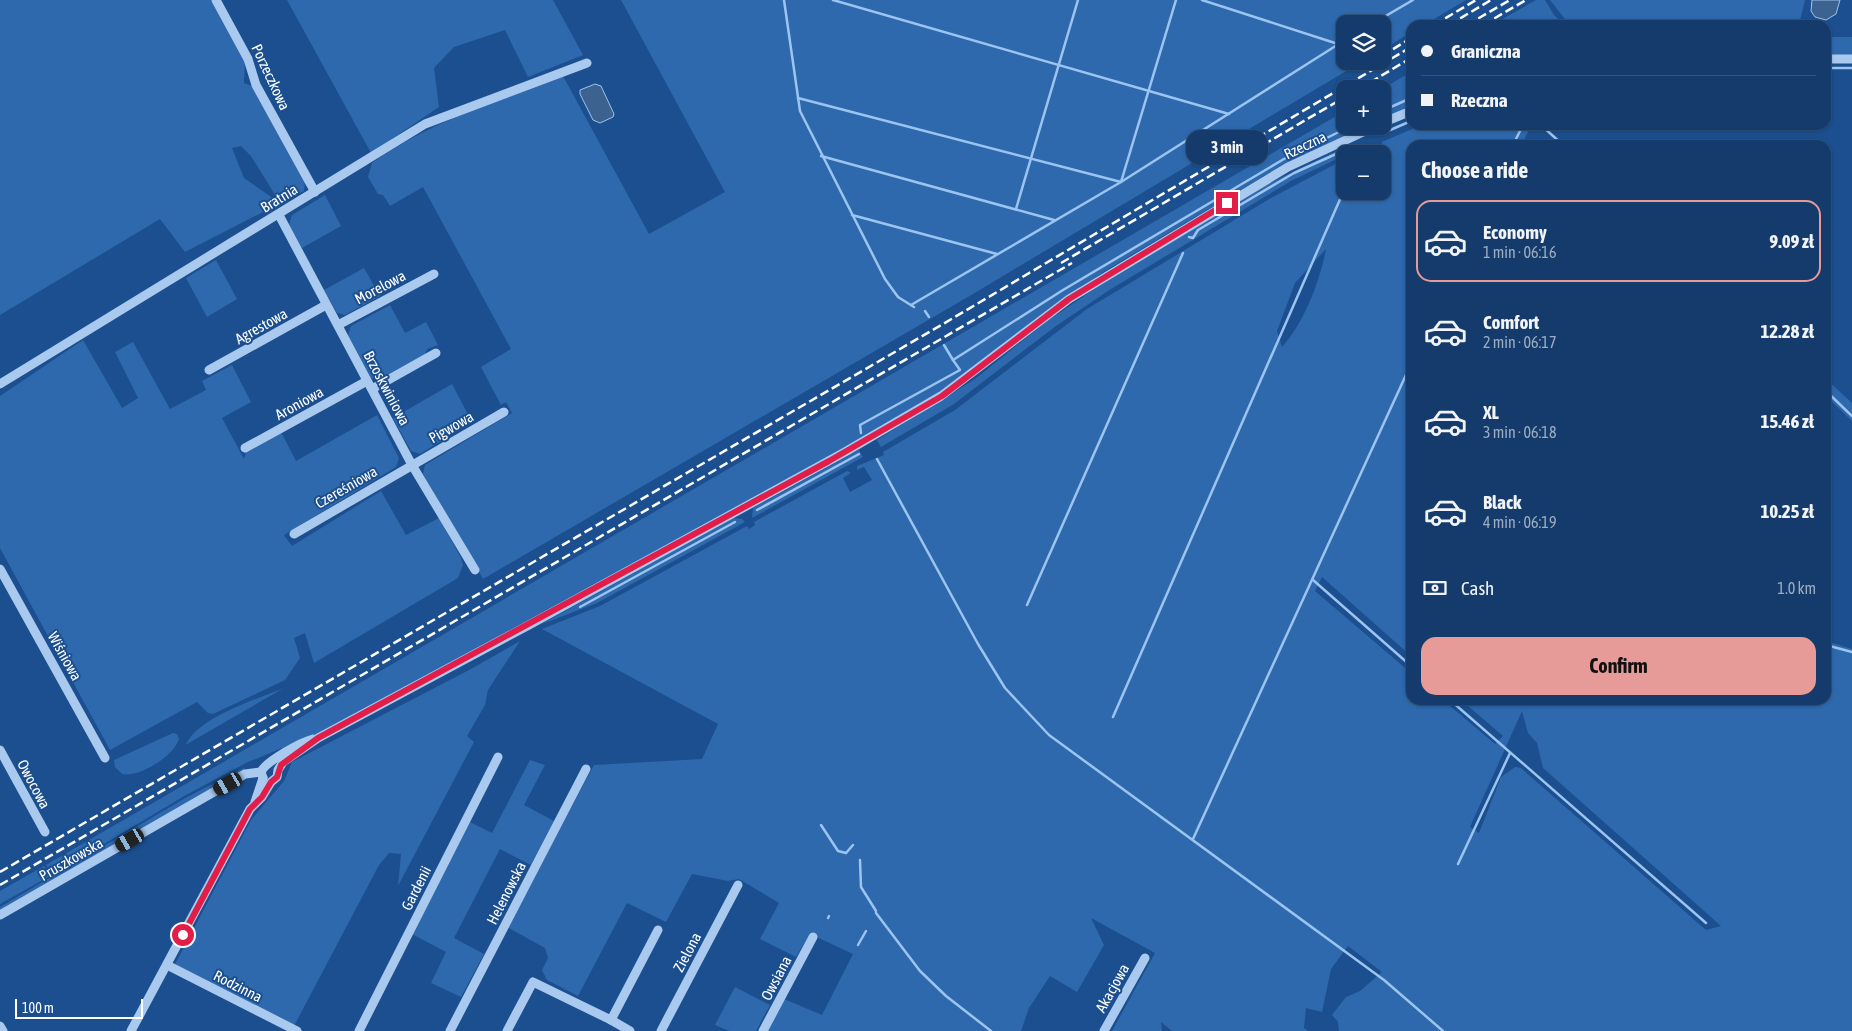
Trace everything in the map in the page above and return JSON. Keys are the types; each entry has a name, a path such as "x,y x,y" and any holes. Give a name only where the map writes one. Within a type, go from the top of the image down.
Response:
{"street":[{"name":"Porzeczkowa","path":"216,0 248,59 256,85 315,192"},
{"path":"1831,59 1852,59"},
{"name":"Bratnia","path":"0,384 425,124 587,63"},
{"path":"1391,119 1406,113"},
{"name":"Rzeczna","path":"265,777 277,777 278,770 285,760 318,738 537,620 942,396 1050,313 1119,268 1288,167 1357,135"},
{"name":"Brzoskwiniowa","path":"279,215 412,465 475,570"},
{"name":"Morelowa","path":"338,325 434,274"},
{"name":"Agrestowa","path":"209,370 326,305"},
{"name":"Aroniowa","path":"245,448 436,353"},
{"name":"Pigwowa","path":"412,465 504,412"},
{"name":"Czereśniowa","path":"294,534 412,465"},
{"name":"Wiśniowa","path":"0,569 105,758"},
{"name":"Rzeczna","path":"131,1031 255,802 256,794 265,777 264,766 269,765 292,747 318,738"},
{"name":"Owocowa","path":"0,750 45,832"},
{"name":"Gardenii","path":"359,1031 498,757"},
{"path":"269,765 278,770"},
{"name":"Helenowska","path":"450,1031 586,769"},
{"name":"Pruszkowska","path":"0,915 244,774 265,777"},
{"name":"Zielona","path":"661,1031 738,885"},
{"path":"611,1020 658,930"},
{"name":"Owsiana","path":"763,1031 813,938"},
{"name":"Akacjowa","path":"1104,1031 1144,958"},
{"name":"Rodzinna","path":"167,964 292,1030"},
{"path":"507,1031 533,982 630,1031"},
{"path":"0,1026 3,1031"}],"shaded area":[{"path":"0,0 212,0 245,60 244,83 252,86 305,181 304,191 185,252 160,219 0,315","holes":["241,146 251,156 280,203 244,178 232,148"]},
{"path":"287,0 553,0 583,55 528,77 505,30 454,47 434,68 439,107 371,153"},
{"path":"621,0 1466,0 1432,20 1406,20 1406,35 1391,45 1391,15 1336,15 1336,70 1348,70 973,294 483,579 423,474 425,465 512,413 506,402 501,405 481,367 511,349 423,187 390,206 383,195 378,194 368,177 372,163 417,136 464,113 563,76 649,234 725,192"},
{"path":"1536,0 1545,0 1554,15 1560,20 1501,20"},
{"path":"1550,0 1805,0 1800,20 1566,20"},
{"path":"1812,0 1840,0 1836,14 1826,20 1815,17 1811,11"},
{"path":"1831,37 1852,37 1852,55 1831,55"},
{"path":"1406,75 1406,109 1391,116 1391,84"},
{"path":"595,84 601,86 614,114 613,117 600,123 593,120 580,94 580,90"},
{"path":"1336,116 1336,135 1348,135 1281,166 1105,271 1055,305 935,395 871,433 541,614 316,734 284,750 282,748 246,763 186,795 52,875 46,865"},
{"path":"1410,130 1529,130 1524,140 1406,140 1406,652 1322,577 1315,591 1406,669 1406,705 1449,705 1495,744 1503,736 1467,705 1831,705 1831,643 1852,649 1852,1031 1339,1031 1338,1022 1332,1015 1346,997 1360,991 1382,972 1348,946 1331,969 1322,1012 1306,1008 1304,1028 1308,1031 1172,1031 1161,1022 1162,1031 1112,1031 1155,953 1091,918 1104,945 1077,992 1050,976 1029,1008 1021,1031 768,1031 784,999 822,1015 853,954 810,934 796,957 760,939 779,903 739,879 728,881 692,874 666,922 627,903 578,996 547,980 542,970 548,958 545,948 507,927 594,765 702,759 718,724 542,629 600,606 747,526 749,529 755,525 754,522 847,471 851,473 843,478 850,492 872,480 864,467 857,470 857,466 884,455 883,452 955,410 1087,309 1271,198 1336,164 1336,200 1391,200 1391,145 1382,145 1382,142","holes":["1326,249 1315,288 1304,314 1282,347 1277,331 1295,283","1522,711 1528,733 1537,743 1543,768 1721,926 1706,930 1521,768 1515,767 1501,777 1479,833 1470,827"]},
{"path":"1336,151 1336,159 1291,181 1111,289 1056,326 954,404 881,447 877,440 975,379 1046,322 1093,290 1264,186"},
{"path":"325,195 341,226 302,248 289,225 292,215"},
{"path":"216,260 237,299 207,317 186,278"},
{"path":"364,268 380,296 345,315 337,313 324,290"},
{"path":"390,305 405,333 426,322 438,345 427,349 425,355 379,380 371,378 348,335 351,326"},
{"path":"83,340 122,408 138,398 115,352 133,342 170,409 206,390 202,381 232,365 251,402 222,418 244,459 246,452 281,432 296,461 377,415 399,458 396,467 284,535 292,546 381,491 406,535 439,518 461,558 463,565 458,578 314,663 305,633 294,638 300,658 285,680 213,714 208,713 197,702 110,750 0,548 0,396"},
{"path":"452,384 472,422 420,454 411,451 393,418"},
{"path":"1831,384 1852,403 1852,421 1831,401"},
{"path":"859,450 863,457 752,518 753,508"},
{"path":"733,518 742,519 745,522 597,603 542,624"},
{"path":"520,641 488,690 485,705 467,736 474,742 398,886 401,854 389,853 379,865 294,1026 174,966 251,820 284,781 292,762 471,669"},
{"path":"284,688 186,744 193,734 216,717"},
{"path":"173,733 177,734 179,739 176,746 155,764 137,773 129,774 122,774 115,767 114,760"},
{"path":"530,760 545,765 524,805 554,821 531,865 500,849 454,938 484,954 461,997 431,983 446,952 412,934 470,822 492,833"},
{"path":"244,768 245,770 0,911 0,907 187,797"},
{"path":"44,866 50,876 0,904 0,891"},
{"path":"735,987 770,1005 756,1031 729,1031 715,1025"}],"waterway":[{"path":"784,0 800,111 885,279 898,297 914,307"},
{"path":"833,0 1229,114"},
{"path":"1016,209 1078,0"},
{"path":"798,98 1121,182 1176,0"},
{"path":"1202,0 1336,43"},
{"path":"1387,15 1413,0"},
{"path":"911,305 1121,182 1336,46"},
{"path":"1831,68 1852,68"},
{"path":"1391,107 1406,100"},
{"path":"1391,130 1406,123"},
{"path":"1516,140 1520,130"},
{"path":"1546,130 1558,140"},
{"path":"861,433 860,425 960,370 953,360 1063,290 1284,159 1336,133"},
{"path":"1189,237 1193,238 1198,230 1294,173 1336,154"},
{"path":"821,156 1054,220"},
{"path":"1113,717 1340,200"},
{"path":"852,215 997,254"},
{"path":"1027,605 1183,253"},
{"path":"925,311 929,317"},
{"path":"944,345 953,360"},
{"path":"1193,839 1406,375"},
{"path":"1831,396 1852,416"},
{"path":"757,510 859,454"},
{"path":"877,459 978,644 1005,688 1049,735 1384,980 1443,1031"},
{"path":"580,607 735,522"},
{"path":"1313,580 1406,662"},
{"path":"1831,646 1852,652"},
{"path":"1456,705 1706,923"},
{"path":"1458,864 1510,753"},
{"path":"821,825 838,851 846,853"},
{"path":"846,853 853,845"},
{"path":"860,860 861,887 876,911"},
{"path":"876,913 920,971 946,996 991,1031"},
{"path":"858,945 866,931"}],"railway":[{"path":"1442,20 1476,0"},
{"path":"1457,20 1491,0"},
{"path":"1476,20 1510,0"},
{"path":"1492,20 1526,0"},
{"path":"1391,50 1406,41"},
{"path":"0,872 943,324 1406,50"},
{"path":"1374,80 1406,61"},
{"path":"1061,263 1336,102"},
{"path":"0,885 1072,263"}],"route":[{"path":"183,935 250,809 277,777 278,770 285,760 318,738 829,461 942,396 1069,299 1227,203"}]}
